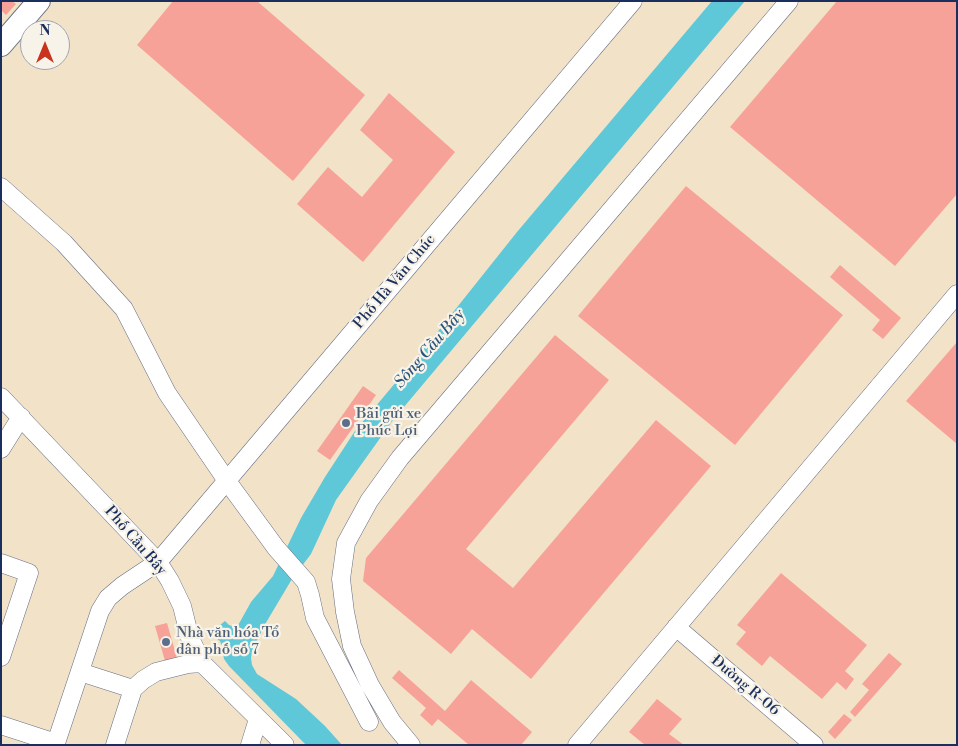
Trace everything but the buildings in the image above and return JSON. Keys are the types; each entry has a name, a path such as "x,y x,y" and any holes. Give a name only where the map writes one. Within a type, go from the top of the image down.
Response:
{"main road":[{"path":"1,45 30,4"}],"street":[{"name":"Phố Hà Văn Chúc","path":"56,744 100,611 108,598 122,586 158,562 633,1"},
{"path":"410,745 392,722 370,685 352,646 341,579 346,543 369,500 400,458 789,1"},
{"path":"1,187 64,243 124,309 167,393 227,481 276,548 306,582 315,618 369,722"},
{"path":"577,745 957,294"},
{"name":"Phố Cầu Bây","path":"1,397 158,562 182,606 190,638 202,663 285,745"},
{"path":"1,449 21,417"},
{"path":"1,563 29,573 1,657"},
{"name":"Đường R-06","path":"676,627 814,745"},
{"path":"119,744 133,690 143,680 156,672 188,664 202,663"},
{"path":"80,672 133,690"},
{"path":"250,745 258,720"},
{"path":"1,724 56,744"}],"water":[{"name":"Sông Cầu Bây","path":"712,1 745,1 393,420 336,500 311,554 292,579 264,626 252,651 252,665 257,674 296,699 342,745 306,745 229,666 224,659 220,641 214,637 214,630 225,621 236,629 251,602 273,576 301,518 355,431 427,345 517,232"}],"place":[{"name":"Bãi gửi xe Phúc Lợi","path":"346,423"},
{"name":"Nhà văn hóa Tổ dân phố số 7","path":"166,642"}]}
